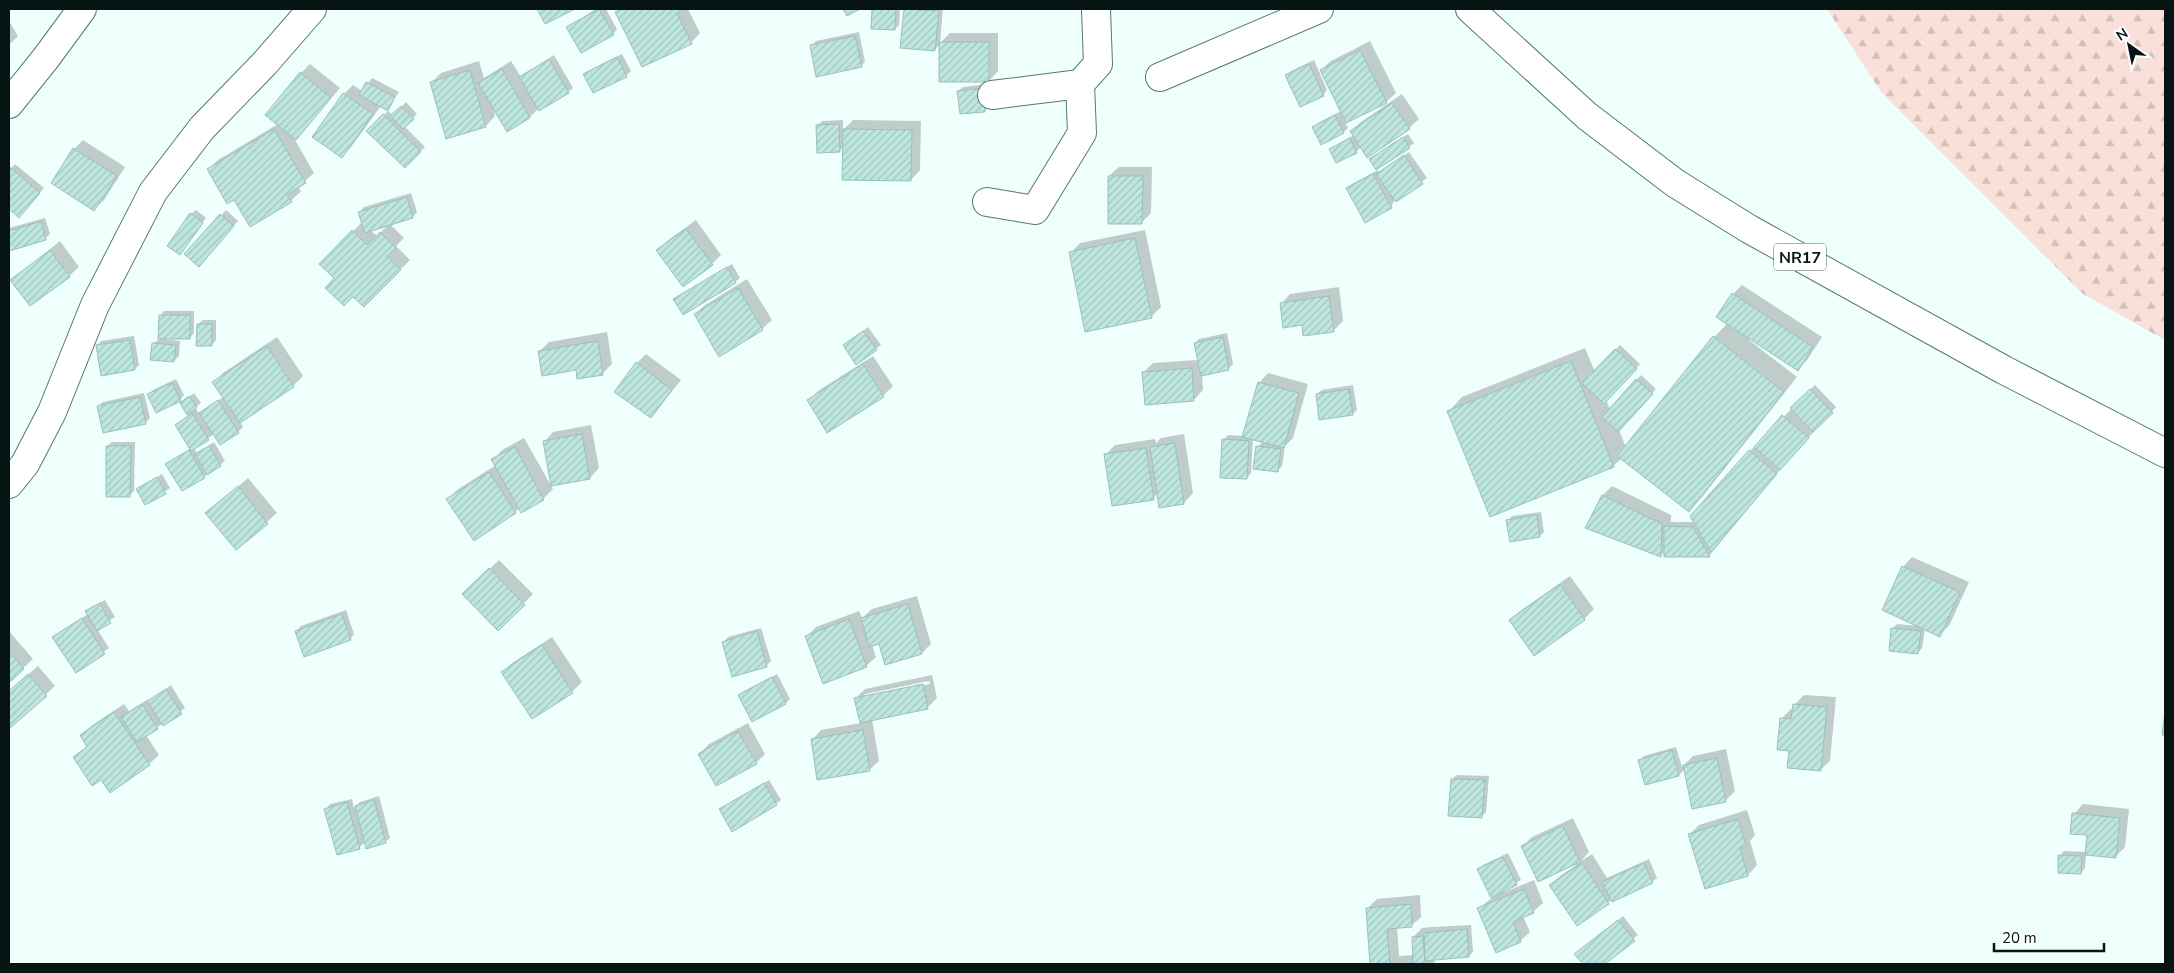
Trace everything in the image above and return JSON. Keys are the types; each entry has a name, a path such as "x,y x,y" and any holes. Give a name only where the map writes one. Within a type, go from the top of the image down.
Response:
{"street":[{"path":"9,104 82,9"},
{"path":"9,484 25,464 52,412 95,305 153,192 202,128 265,63 312,9"},
{"path":"992,95 1080,84 1098,64 1096,9"},
{"path":"1160,77 1319,9"},
{"name":"NR17","path":"1470,9 1586,116 1675,182 1749,229 1783,248 2004,370 2165,454"},
{"path":"987,202 1035,210 1082,133 1080,84"}],"green space":[{"path":"1827,9 2165,9 2165,340 2083,294 1881,92"}],"building":[{"path":"537,9 572,9 573,10 545,24"},
{"path":"599,9 614,35 581,53 566,27"},
{"path":"622,9 686,9 677,14 692,44 642,67 615,12"},
{"path":"843,9 860,9 847,16"},
{"path":"872,9 896,9 895,30 871,29"},
{"path":"904,9 939,11 935,51 900,48"},
{"path":"855,36 862,67 816,77 810,45"},
{"path":"939,42 989,42 989,82 939,82"},
{"path":"1360,50 1387,103 1346,123 1320,70"},
{"path":"617,57 627,77 593,93 583,74"},
{"path":"549,59 569,93 539,111 519,77"},
{"path":"1309,64 1324,96 1300,107 1285,75"},
{"path":"502,69 530,118 507,132 478,83"},
{"path":"470,70 486,127 446,139 430,82"},
{"path":"300,72 331,98 296,140 265,115"},
{"path":"366,82 395,97 388,111 359,95"},
{"path":"983,88 985,112 960,114 957,91"},
{"path":"343,93 373,114 342,158 312,137"},
{"path":"1392,103 1410,129 1367,158 1350,131"},
{"path":"401,106 414,119 403,129 390,116"},
{"path":"383,114 421,152 405,168 366,131"},
{"path":"1335,115 1344,133 1321,145 1312,127"},
{"path":"839,124 840,152 817,153 816,125"},
{"path":"274,129 306,183 287,195 292,202 250,227 234,200 227,204 207,169"},
{"path":"843,129 912,130 911,181 842,180"},
{"path":"1403,137 1410,148 1376,170 1369,159"},
{"path":"1350,138 1357,153 1336,163 1329,149"},
{"path":"73,148 117,176 94,211 51,183"},
{"path":"1404,155 1423,184 1396,202 1376,174"},
{"path":"10,167 40,193 19,218 9,209"},
{"path":"1373,174 1392,208 1365,223 1346,188"},
{"path":"1108,176 1143,176 1142,224 1108,224"},
{"path":"407,197 413,218 365,233 358,212"},
{"path":"190,213 203,223 180,255 167,246"},
{"path":"220,214 234,226 199,267 184,254"},
{"path":"41,221 46,240 9,251 9,231"},
{"path":"686,229 713,265 683,287 656,250"},
{"path":"352,230 367,245 380,232 396,248 387,256 401,270 364,307 353,297 344,306 325,288 334,278 319,264"},
{"path":"1135,238 1152,318 1085,332 1069,252"},
{"path":"50,250 70,277 30,306 10,280"},
{"path":"727,267 736,283 683,315 673,299"},
{"path":"738,288 763,330 719,357 694,314"},
{"path":"1732,293 1813,347 1798,371 1716,317"},
{"path":"1329,296 1334,332 1303,336 1302,325 1283,328 1280,303"},
{"path":"159,315 190,315 190,339 158,339"},
{"path":"197,324 212,324 212,346 196,346"},
{"path":"863,331 877,350 856,365 843,345"},
{"path":"1713,336 1784,392 1689,512 1617,456"},
{"path":"1223,337 1229,370 1201,376 1194,343"},
{"path":"130,340 135,370 101,376 96,345"},
{"path":"598,341 603,375 577,379 576,370 542,376 538,351"},
{"path":"152,343 176,345 174,362 150,360"},
{"path":"267,346 294,387 240,423 212,382"},
{"path":"1615,349 1637,369 1604,404 1582,383"},
{"path":"1571,361 1614,467 1490,517 1447,411"},
{"path":"636,362 672,390 651,418 614,392"},
{"path":"863,364 884,397 827,433 807,400"},
{"path":"1192,368 1194,401 1145,405 1142,372"},
{"path":"1636,379 1653,394 1618,432 1602,417"},
{"path":"1258,382 1299,393 1284,448 1242,437"},
{"path":"172,383 181,401 156,413 147,394"},
{"path":"1349,389 1353,415 1319,420 1316,394"},
{"path":"1810,389 1833,413 1813,432 1790,408"},
{"path":"189,396 197,408 187,415 180,403"},
{"path":"140,397 146,424 103,433 97,406"},
{"path":"218,400 239,433 220,445 199,413"},
{"path":"192,413 209,440 191,451 175,425"},
{"path":"1782,415 1809,438 1780,470 1754,447"},
{"path":"582,434 590,479 551,486 543,441"},
{"path":"1222,439 1249,441 1247,479 1220,478"},
{"path":"1175,443 1184,504 1159,508 1150,447"},
{"path":"106,446 131,446 130,497 106,497"},
{"path":"209,446 221,466 207,475 195,454"},
{"path":"1256,446 1281,449 1278,472 1253,469"},
{"path":"515,447 544,500 521,513 491,459"},
{"path":"1146,448 1154,500 1112,506 1104,454"},
{"path":"189,450 205,478 182,491 165,464"},
{"path":"1749,450 1777,474 1711,552 1690,516"},
{"path":"489,472 516,513 474,541 446,499"},
{"path":"157,477 166,494 145,505 136,489"},
{"path":"238,486 268,524 236,550 205,513"},
{"path":"1602,495 1662,524 1661,557 1585,528"},
{"path":"1537,515 1540,537 1510,542 1506,520"},
{"path":"1664,526 1693,527 1710,557 1664,557"},
{"path":"1902,566 1960,592 1940,637 1882,610"},
{"path":"489,568 525,605 498,631 462,594"},
{"path":"1560,584 1585,620 1534,656 1509,620"},
{"path":"100,603 111,623 97,631 85,611"},
{"path":"908,604 922,654 885,665 879,644 869,647 861,618"},
{"path":"342,614 351,640 304,657 295,631"},
{"path":"82,618 105,654 76,673 52,637"},
{"path":"849,619 867,667 823,684 805,636"},
{"path":"1891,628 1921,631 1918,654 1889,651"},
{"path":"757,631 767,667 732,677 722,642"},
{"path":"542,645 573,693 532,719 501,672"},
{"path":"9,651 24,669 9,683"},
{"path":"28,674 47,696 9,729 9,691"},
{"path":"772,677 786,704 752,722 738,695"},
{"path":"923,684 928,709 860,723 854,698"},
{"path":"166,689 182,714 163,726 147,701"},
{"path":"142,704 158,729 137,742 121,717"},
{"path":"1793,704 1827,707 1821,771 1787,768 1789,751 1777,750 1780,718 1791,719"},
{"path":"2165,711 2165,735 2162,735"},
{"path":"114,712 150,765 110,793 101,780 92,786 73,757 87,747 80,735"},
{"path":"863,730 870,771 817,780 811,739"},
{"path":"738,731 757,764 716,786 698,754"},
{"path":"1672,750 1679,776 1645,785 1638,760"},
{"path":"1717,758 1726,802 1692,809 1683,765"},
{"path":"1451,779 1485,780 1482,818 1448,816"},
{"path":"764,783 777,805 732,832 719,809"},
{"path":"374,800 386,843 366,849 355,806"},
{"path":"347,802 360,849 337,855 324,809"},
{"path":"2072,813 2120,818 2116,858 2085,855 2087,835 2070,834"},
{"path":"1738,819 1746,846 1740,848 1748,876 1705,889 1688,834"},
{"path":"1563,826 1580,862 1538,882 1521,846"},
{"path":"2058,855 2082,856 2081,874 2058,873"},
{"path":"1503,857 1517,885 1491,898 1477,869"},
{"path":"1582,863 1609,904 1577,926 1549,885"},
{"path":"1644,863 1653,883 1612,902 1602,882"},
{"path":"1524,889 1534,913 1513,922 1521,942 1496,953 1477,908"},
{"path":"1411,904 1412,927 1387,929 1390,964 1370,964 1366,908"},
{"path":"1618,920 1635,941 1605,964 1583,964 1574,954"},
{"path":"1467,929 1469,957 1425,961 1424,933"},
{"path":"1423,936 1425,964 1398,964 1413,963 1412,937"}]}
